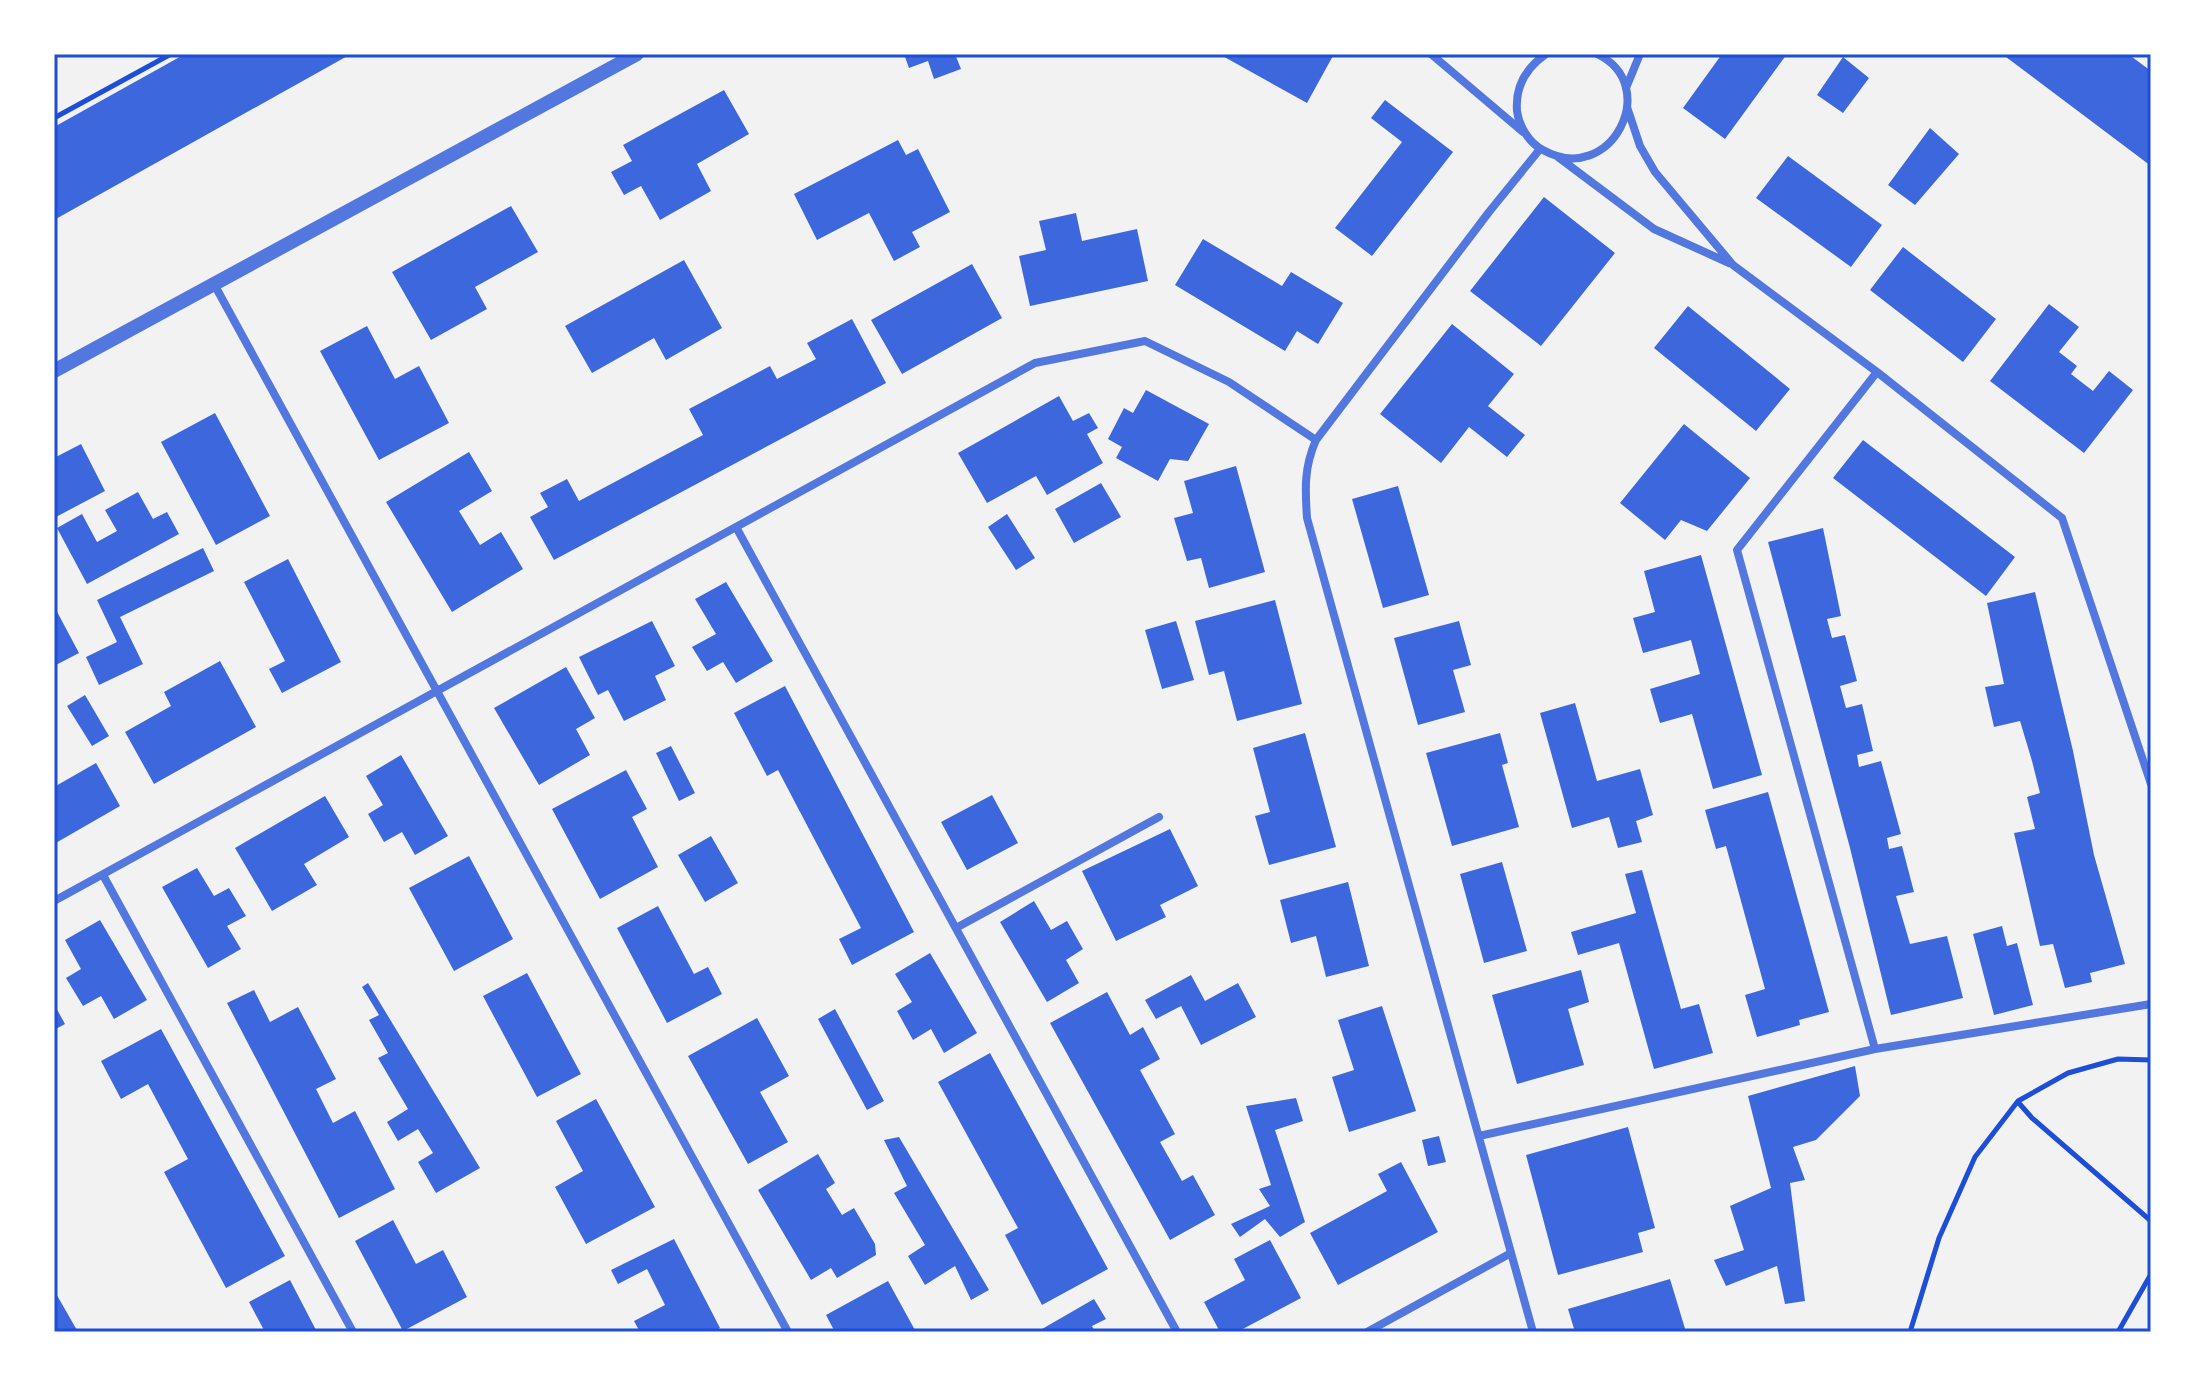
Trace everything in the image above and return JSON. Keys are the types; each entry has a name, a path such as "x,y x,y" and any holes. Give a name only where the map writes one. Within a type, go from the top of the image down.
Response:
{"street":[{"path":"54,371 637,54"},
{"path":"1431,54 1540,149 1558,157 1654,229 1733,265 1877,372 2062,518 2151,784"},
{"path":"1526,135 1518,118 1516,98 1522,79 1533,63 1546,54"},
{"path":"1558,157 1578,159 1596,153 1612,142 1623,126 1627,107 1626,88 1618,71 1597,54"},
{"path":"1626,88 1640,54"},
{"path":"1627,107 1640,146 1655,172 1733,265"},
{"path":"1533,1332 1307,518 1304,478 1307,460 1316,440 1540,149"},
{"path":"214,283 788,1332"},
{"path":"54,901 1035,363 1145,341 1229,382 1316,440"},
{"path":"1875,1049 1737,550 1877,372"},
{"path":"736,527 1177,1332"},
{"path":"956,928 1159,817"},
{"path":"103,875 353,1332"},
{"path":"1479,1136 1875,1049 2151,1004"},
{"path":"1367,1332 1511,1253"}],"path":[{"path":"54,118 171,54"},
{"path":"1910,1332 1939,1238 1975,1157 2018,1101 2068,1073 2118,1059 2151,1060"},
{"path":"2018,1101 2032,1118 2151,1221"},
{"path":"2118,1332 2151,1274"}],"building":[{"path":"185,54 351,54 54,220 54,127"},
{"path":"904,54 955,54 961,69 934,79 928,61 909,68"},
{"path":"1219,54 1334,54 1307,103"},
{"path":"1722,54 1787,54 1725,139 1683,108"},
{"path":"2002,54 2128,54 2151,71 2151,166"},
{"path":"1843,57 1869,78 1843,113 1817,95"},
{"path":"724,90 749,134 697,164 711,191 660,220 641,186 624,195 611,172 632,161 623,145"},
{"path":"1385,100 1453,152 1372,256 1335,228 1402,142 1371,118"},
{"path":"1930,128 1959,154 1915,205 1888,185"},
{"path":"898,140 906,155 918,149 950,212 912,232 920,247 894,261 869,213 817,240 794,194"},
{"path":"1788,156 1882,225 1851,267 1756,198"},
{"path":"1544,197 1615,253 1541,346 1470,291"},
{"path":"511,206 538,252 475,287 487,309 431,340 392,272"},
{"path":"1076,213 1082,241 1137,229 1148,281 1030,306 1019,256 1046,250 1039,221"},
{"path":"1203,239 1282,286 1291,272 1343,303 1318,344 1297,331 1285,351 1175,285"},
{"path":"1903,247 1996,319 1963,362 1870,290"},
{"path":"684,260 722,328 666,360 654,338 592,373 565,326"},
{"path":"972,264 1002,318 902,374 871,320"},
{"path":"2049,304 2079,327 2059,352 2077,366 2071,374 2093,391 2109,371 2133,390 2084,453 1990,381"},
{"path":"1688,306 1790,389 1756,431 1654,348"},
{"path":"852,319 886,383 554,560 530,517 548,507 540,493 567,479 579,501 703,435 689,409 770,366 777,379 816,359 807,343"},
{"path":"1452,324 1514,374 1488,406 1525,435 1507,457 1469,427 1441,463 1380,414"},
{"path":"367,326 395,379 419,366 449,423 379,460 320,351"},
{"path":"1146,390 1209,424 1188,461 1170,459 1158,481 1116,458 1122,447 1108,439 1124,408 1133,413"},
{"path":"1059,396 1073,421 1089,413 1098,428 1087,434 1103,463 1047,495 1036,476 987,503 958,453"},
{"path":"215,413 270,516 216,545 161,442"},
{"path":"1684,424 1750,478 1707,531 1681,520 1665,540 1620,503"},
{"path":"1863,440 2015,557 1986,596 1833,478"},
{"path":"81,444 105,491 54,518 54,458"},
{"path":"469,452 492,491 459,511 480,545 501,532 523,569 452,612 386,502"},
{"path":"1236,466 1265,572 1209,588 1201,558 1187,561 1174,518 1193,513 1184,481"},
{"path":"1101,483 1121,517 1074,543 1055,509"},
{"path":"1398,486 1429,595 1383,608 1352,499"},
{"path":"138,492 153,519 167,512 179,534 87,584 57,528 82,514 97,542 117,531 105,510"},
{"path":"1007,514 1035,558 1016,570 988,527"},
{"path":"1823,528 1841,616 1827,619 1832,638 1845,635 1857,681 1840,686 1846,708 1862,704 1873,751 1857,755 1859,767 1881,761 1901,834 1887,838 1889,849 1902,846 1914,892 1896,896 1910,944 1947,936 1963,998 1891,1015 1768,542"},
{"path":"203,548 214,571 120,617 143,664 99,685 86,657 117,642 97,600"},
{"path":"1701,555 1762,775 1713,789 1692,714 1660,723 1650,689 1700,674 1691,640 1643,653 1633,618 1655,612 1644,571"},
{"path":"288,559 341,662 282,693 269,669 285,661 244,582"},
{"path":"726,582 773,661 736,683 723,662 707,671 692,647 716,634 695,599"},
{"path":"2035,592 2094,855 2125,964 2090,973 2092,982 2065,988 2053,944 2040,946 2014,833 2035,829 2027,797 2040,793 2032,761 2020,721 1994,727 1985,687 2004,684 1987,603"},
{"path":"1275,600 1302,704 1237,721 1224,671 1209,675 1195,621"},
{"path":"54,606 79,653 54,666"},
{"path":"652,621 675,666 655,676 666,700 624,721 608,690 598,695 579,657"},
{"path":"1176,621 1194,680 1162,689 1145,630"},
{"path":"1459,621 1471,665 1453,670 1465,712 1418,725 1394,638"},
{"path":"220,661 256,727 154,784 125,732 171,706 164,692"},
{"path":"566,667 595,718 576,729 590,755 539,785 494,708"},
{"path":"785,686 914,932 852,965 839,939 861,928 778,770 767,776 734,713"},
{"path":"85,695 109,736 92,746 67,706"},
{"path":"1575,703 1597,781 1640,769 1653,815 1636,821 1642,842 1618,848 1609,817 1572,828 1540,713"},
{"path":"1305,733 1336,847 1269,865 1255,816 1270,812 1253,748"},
{"path":"1500,733 1508,763 1502,765 1519,827 1452,846 1426,753"},
{"path":"671,746 695,793 679,801 656,753"},
{"path":"401,755 448,836 415,855 402,832 384,842 368,814 383,805 366,776"},
{"path":"96,763 120,806 54,844 54,787"},
{"path":"626,770 647,809 632,817 658,867 600,899 552,809"},
{"path":"1768,792 1829,1012 1799,1020 1800,1025 1757,1037 1745,995 1765,989 1726,846 1716,849 1705,810"},
{"path":"992,795 1018,843 967,870 941,822"},
{"path":"325,796 349,837 304,864 317,885 272,911 235,848"},
{"path":"1170,829 1198,886 1160,905 1166,917 1116,941 1082,871"},
{"path":"711,836 738,883 705,902 678,855"},
{"path":"469,856 513,939 454,971 409,888"},
{"path":"1502,862 1527,951 1484,963 1460,874"},
{"path":"197,868 214,896 229,888 246,916 227,926 241,949 208,968 162,887"},
{"path":"1642,870 1681,1009 1699,1004 1713,1053 1654,1069 1619,943 1578,955 1571,932 1636,913 1625,874"},
{"path":"1348,882 1369,966 1326,977 1316,936 1291,943 1280,900"},
{"path":"1034,901 1051,930 1067,921 1083,949 1066,960 1079,983 1047,1002 1000,922"},
{"path":"658,906 694,974 708,967 722,994 667,1023 617,928"},
{"path":"100,920 147,1000 114,1019 101,996 83,1006 66,978 81,969 65,940"},
{"path":"2002,926 2007,946 2017,943 2033,1005 1994,1015 1973,934"},
{"path":"930,953 977,1033 944,1053 931,1029 913,1040 897,1011 912,1002 895,974"},
{"path":"1581,970 1589,1002 1568,1009 1584,1065 1517,1084 1492,995"},
{"path":"527,973 581,1074 537,1097 483,996"},
{"path":"1191,975 1205,1001 1238,983 1256,1017 1201,1045 1181,1006 1156,1019 1145,1000"},
{"path":"368,983 480,1168 436,1193 418,1162 433,1153 418,1129 398,1141 387,1122 408,1109 378,1058 388,1053 369,1020 379,1015 362,987"},
{"path":"254,990 270,1022 298,1007 336,1079 316,1089 333,1123 355,1111 395,1189 339,1218 227,1003"},
{"path":"1107,992 1130,1035 1143,1027 1160,1059 1140,1070 1175,1134 1160,1142 1182,1181 1193,1175 1215,1215 1170,1240 1050,1023"},
{"path":"54,1004 65,1024 54,1030"},
{"path":"1382,1006 1416,1111 1349,1132 1332,1077 1354,1070 1338,1020"},
{"path":"835,1009 884,1101 867,1110 818,1019"},
{"path":"757,1018 789,1076 760,1092 788,1142 748,1164 688,1056"},
{"path":"161,1029 285,1256 226,1288 164,1172 188,1159 148,1084 121,1099 101,1061"},
{"path":"990,1053 1108,1269 1042,1305 1005,1235 1018,1228 938,1082"},
{"path":"1855,1066 1860,1096 1816,1140 1793,1147 1805,1180 1790,1183 1805,1301 1785,1304 1777,1266 1726,1286 1714,1260 1744,1250 1730,1206 1771,1188 1748,1096"},
{"path":"1296,1098 1303,1121 1275,1130 1305,1222 1280,1237 1265,1219 1240,1237 1231,1224 1270,1206 1259,1189 1271,1185 1246,1106"},
{"path":"596,1099 655,1207 586,1244 555,1187 583,1171 556,1121"},
{"path":"1628,1127 1655,1228 1638,1233 1643,1252 1558,1275 1526,1155"},
{"path":"1439,1136 1446,1162 1428,1166 1422,1140"},
{"path":"899,1137 989,1290 971,1300 955,1266 925,1285 908,1256 925,1245 894,1193 907,1186 884,1140"},
{"path":"818,1154 835,1183 826,1189 842,1215 854,1208 875,1244 876,1255 837,1278 831,1268 811,1280 758,1190"},
{"path":"1401,1162 1438,1232 1338,1285 1310,1233 1387,1191 1378,1174"},
{"path":"393,1220 416,1264 443,1250 467,1297 403,1331 355,1241"},
{"path":"674,1239 720,1328 713,1332 640,1332 634,1321 665,1305 647,1269 618,1284 611,1270"},
{"path":"1270,1240 1301,1298 1237,1332 1220,1332 1204,1302 1245,1280 1234,1259"},
{"path":"1670,1279 1686,1332 1575,1332 1568,1309"},
{"path":"290,1280 317,1332 265,1332 249,1302"},
{"path":"888,1281 916,1332 835,1332 826,1315"},
{"path":"54,1290 78,1332 54,1332"},
{"path":"1094,1299 1106,1319 1092,1326 1095,1332 1044,1332 1042,1329"}]}
